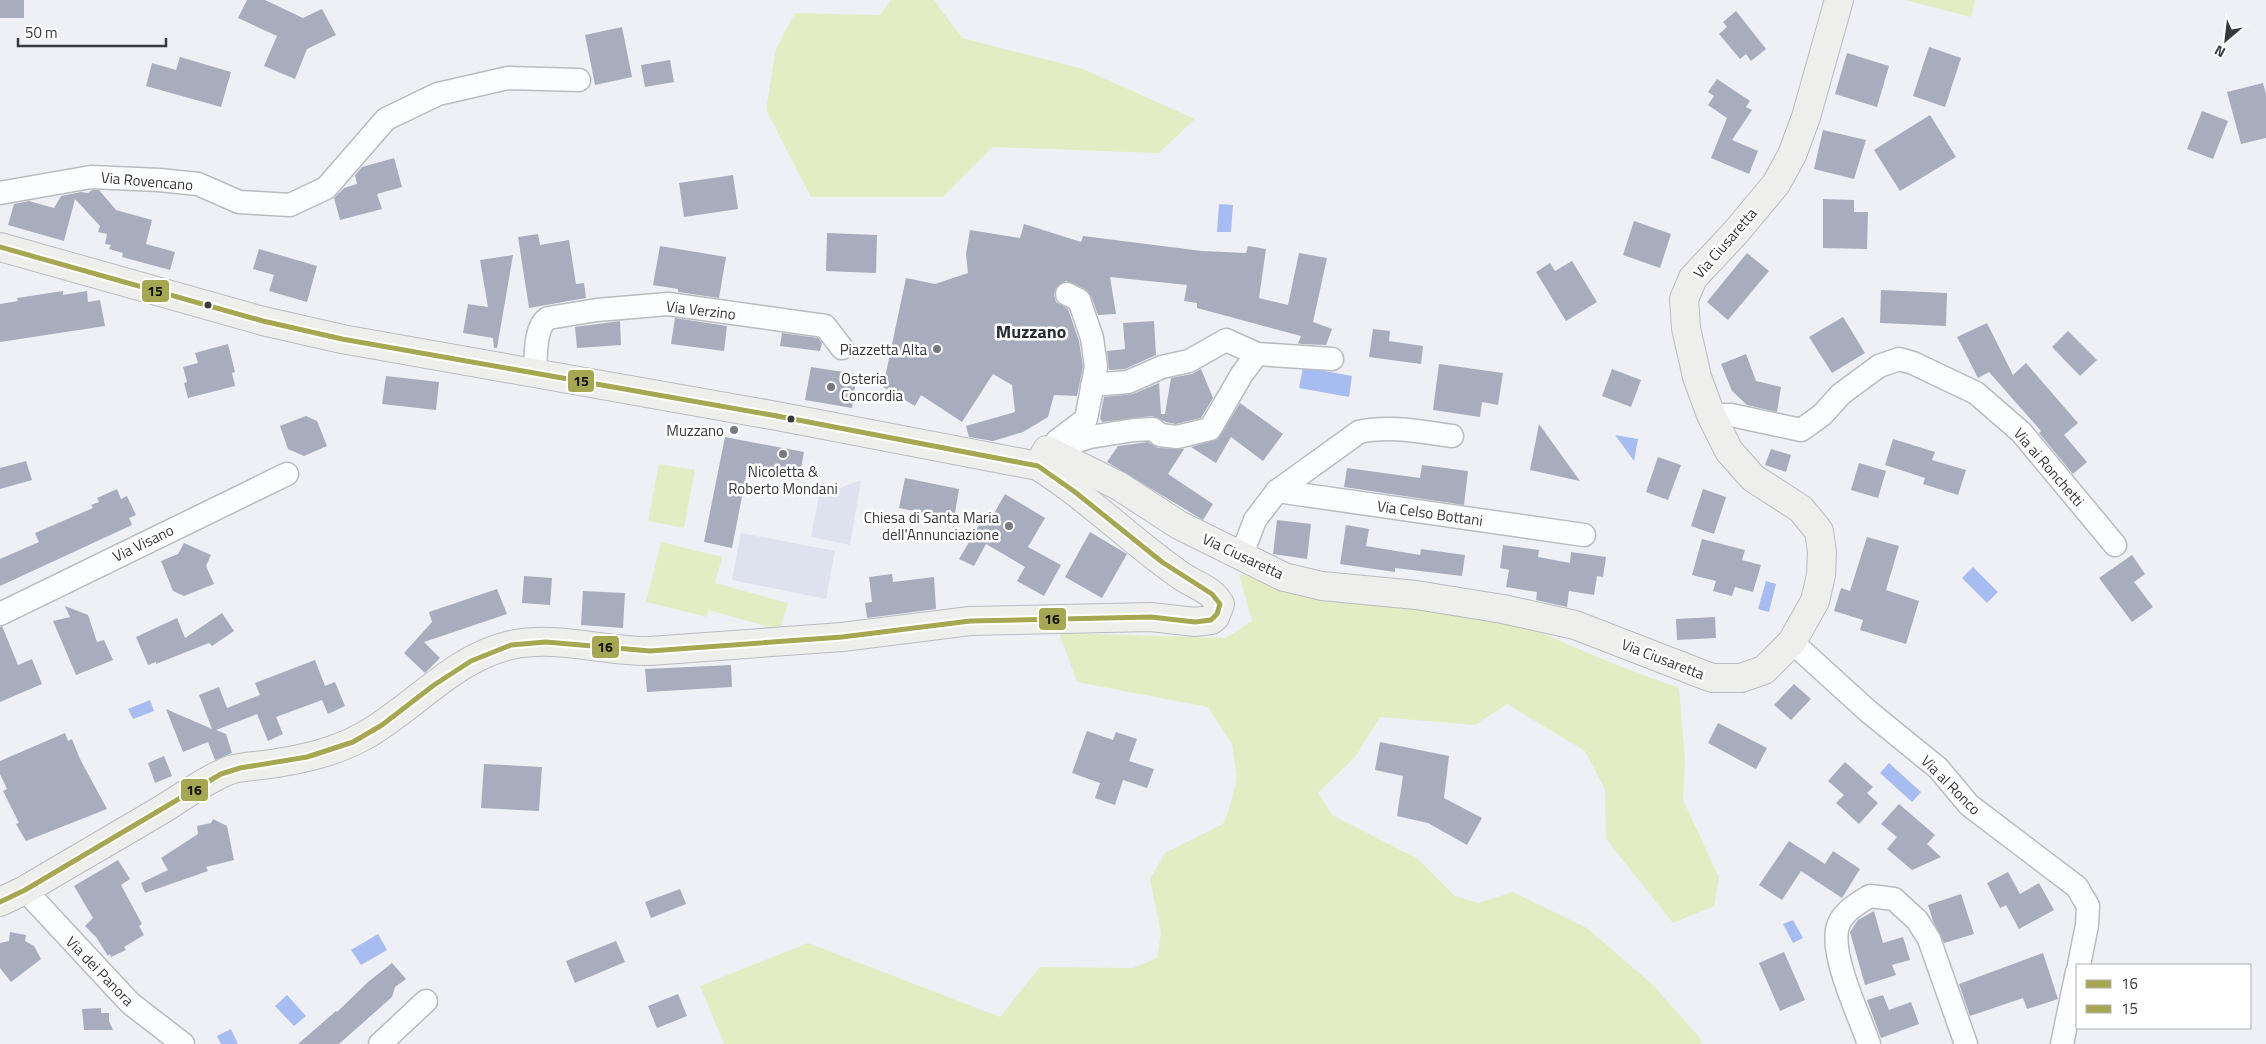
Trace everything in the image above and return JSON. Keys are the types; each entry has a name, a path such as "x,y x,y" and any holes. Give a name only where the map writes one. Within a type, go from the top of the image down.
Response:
{"street":[{"name":"Via Ciusaretta","path":"1042,458 1119,486 1179,525 1284,577 1322,586 1416,595 1503,609 1574,625 1712,678 1741,678 1764,670 1792,642 1815,601 1821,575 1822,552 1819,531 1801,509 1753,478 1729,451 1711,415 1697,377 1686,328 1684,299 1693,278 1736,232 1776,184 1792,155 1806,117 1838,0"},
{"name":"Via Rovencano","path":"0,192 91,177 198,184 239,202 290,204 326,188 386,119 438,94 508,78 579,80"},
{"path":"0,247 263,321 342,339 534,372 990,456 1042,458 1090,436 1152,429 1160,435 1177,438 1210,429 1242,374 1257,354"},
{"path":"1042,458 1086,419 1096,367 1092,338 1079,300 1067,294"},
{"name":"Via Verzino","path":"534,372 540,330 544,321 548,318 597,310 668,304 825,326 842,348"},
{"path":"1092,385 1128,382 1162,367 1189,361 1226,340 1257,354 1332,359"},
{"name":"Via ai Ronchetti","path":"1711,415 1731,415 1801,430 1822,415 1841,394 1859,379 1878,366 1899,359 1913,363 1976,393 2021,432 2115,546"},
{"path":"1241,557 1255,520 1277,491 1359,432 1373,429 1395,429 1452,436"},
{"path":"0,902 24,890 230,770 306,758 346,745 392,718 457,669 494,651 525,642 569,642 619,651 650,651 842,637 970,622 1151,617 1195,622 1215,618 1220,604 1214,596 1178,574 1065,483 1042,458"},
{"name":"Via Visano","path":"0,614 287,474"},
{"name":"Via Celso Bottani","path":"1277,491 1584,535"},
{"name":"Via al Ronco","path":"1792,642 1869,712 1938,768 1969,805 2077,887 2088,906 2087,925 2079,964"},
{"name":"Via dei Panora","path":"24,890 130,1003 182,1044"},
{"path":"1869,1044 1839,959 1837,929 1848,909 1870,896 1894,900 1917,920 1929,939 1966,1044"},
{"path":"2062,1044 2076,977"},
{"path":"380,1044 426,1001"}],"shaded area":[{"path":"861,480 850,545 811,537 819,496"},
{"path":"741,533 835,551 826,599 732,580"}],"green space":[{"path":"891,0 934,0 962,38 1083,69 1195,119 1159,153 993,147 943,197 811,197 766,110 776,49 795,13 880,15"},
{"path":"1905,0 1975,0 1971,17"},
{"path":"659,464 695,470 684,528 648,521"},
{"path":"661,542 722,557 715,583 788,603 780,630 708,610 707,617 646,602"},
{"path":"1239,574 1282,583 1509,619 1614,664 1679,688 1685,760 1683,800 1719,877 1714,906 1673,923 1606,839 1605,790 1585,751 1507,704 1475,725 1380,717 1355,757 1318,793 1332,815 1418,859 1455,896 1478,903 1513,892 1587,928 1653,985 1699,1037 1702,1044 724,1044 700,986 808,943 1000,1017 1040,967 1133,968 1157,958 1161,933 1150,879 1165,853 1223,824 1237,779 1232,744 1208,707 1077,682 1059,633 1226,638 1252,621"}],"water":[{"path":"1219,204 1233,205 1231,232 1217,232"},
{"path":"1303,367 1352,376 1349,397 1299,388"},
{"path":"1615,435 1638,439 1634,461"},
{"path":"1973,567 1998,592 1987,603 1962,578"},
{"path":"1766,581 1776,584 1769,612 1758,609"},
{"path":"150,700 154,711 133,719 128,709"},
{"path":"1889,763 1921,792 1912,802 1880,773"},
{"path":"1793,920 1803,938 1793,943 1783,924"},
{"path":"378,934 387,950 361,965 351,950"},
{"path":"287,995 306,1016 294,1026 275,1006"},
{"path":"231,1029 238,1044 221,1044 217,1036"}],"building":[{"path":"0,0 24,0 24,18 0,18"},
{"path":"247,0 265,0 303,18 322,9 336,35 307,49 295,79 264,66 277,36 238,18"},
{"path":"1736,11 1766,49 1751,61 1746,54 1740,59 1719,34 1727,27 1723,22"},
{"path":"622,27 632,77 595,85 585,35"},
{"path":"1929,47 1961,58 1945,107 1913,96"},
{"path":"1847,53 1889,66 1877,107 1835,94"},
{"path":"180,57 231,72 221,107 146,86 152,63 176,70"},
{"path":"670,60 674,82 645,87 641,65"},
{"path":"1717,79 1750,101 1746,107 1752,110 1732,140 1758,151 1749,174 1711,158 1727,118 1708,105 1714,96 1708,92"},
{"path":"2263,83 2266,94 2266,138 2241,144 2227,92"},
{"path":"2202,111 2228,121 2213,159 2187,149"},
{"path":"1930,115 1956,157 1900,191 1874,150"},
{"path":"1823,130 1866,140 1854,179 1814,169"},
{"path":"394,158 402,187 377,194 382,209 340,220 334,198 344,188 357,184 355,175 362,167"},
{"path":"733,175 738,209 684,217 679,183"},
{"path":"92,190 99,190 116,210 152,220 146,244 175,252 170,270 122,257 123,253 109,249 111,245 105,244 107,234 98,232 100,226 75,199 64,241 8,225 14,204 29,201 54,208 61,196 81,192 88,193"},
{"path":"1823,199 1854,200 1854,212 1868,212 1867,249 1823,248"},
{"path":"1634,221 1671,234 1660,268 1623,255"},
{"path":"1024,224 1081,242 1083,236 1202,251 1246,253 1248,246 1266,249 1259,298 1288,305 1299,253 1327,258 1313,322 1332,329 1326,345 1301,344 1298,343 1301,336 1197,308 1197,303 1184,301 1187,285 1110,277 1116,314 1098,315 1091,296 1085,289 1066,281 1056,288 1054,295 1056,302 1068,309 1079,341 1083,367 1077,396 1054,395 1048,417 1023,432 993,441 969,437 966,426 1015,412 1012,385 993,374 962,422 921,395 915,406 883,387 906,278 935,284 968,273 966,254 970,230 1020,238"},
{"path":"827,233 877,235 876,273 826,271"},
{"path":"538,234 540,245 569,240 576,284 584,283 586,298 529,308 518,237"},
{"path":"660,246 726,257 719,298 678,292 678,289 653,285"},
{"path":"259,249 317,266 307,302 269,291 274,275 253,269"},
{"path":"1747,253 1769,271 1728,320 1707,302"},
{"path":"513,255 497,348 494,348 493,338 463,333 468,304 488,307 480,260"},
{"path":"1572,261 1597,302 1566,321 1536,272 1550,263 1555,271"},
{"path":"1881,290 1947,293 1946,326 1880,323"},
{"path":"63,291 63,295 87,291 88,302 100,300 105,326 0,342 0,304 18,301 17,298"},
{"path":"1843,317 1865,353 1832,373 1809,337"},
{"path":"675,318 727,326 724,351 671,344"},
{"path":"620,321 621,345 577,348 575,327"},
{"path":"1154,321 1156,355 1125,369 1109,370 1107,351 1125,349 1123,323"},
{"path":"1987,323 2013,375 2026,363 2078,423 2064,435 2087,462 2073,474 2039,433 2041,431 1989,372 1978,378 1957,337"},
{"path":"1373,329 1390,331 1389,341 1423,346 1421,364 1369,357"},
{"path":"2068,331 2097,360 2080,376 2052,347"},
{"path":"782,333 818,338 822,343 820,351 780,346"},
{"path":"228,344 235,372 232,373 235,386 188,398 184,383 187,382 183,367 198,363 195,353"},
{"path":"1746,354 1756,381 1781,387 1777,412 1747,405 1732,391 1721,364"},
{"path":"1439,364 1503,373 1498,405 1482,402 1480,417 1433,410"},
{"name":"Osteria Concordia","path":"811,367 857,374 852,408 805,400"},
{"path":"1201,369 1213,398 1201,418 1176,424 1152,416 1102,422 1100,418 1104,397 1133,394 1159,383 1161,414 1165,414 1171,378 1192,374"},
{"path":"1612,369 1641,380 1631,407 1602,396"},
{"path":"386,376 439,382 436,410 382,404"},
{"path":"1240,403 1283,434 1263,461 1231,437 1216,463 1191,447 1218,439"},
{"path":"306,416 317,421 327,446 304,456 288,449 280,426"},
{"path":"1539,424 1580,481 1530,470"},
{"path":"725,437 804,452 799,480 747,471 732,548 704,542"},
{"path":"1893,439 1935,452 1932,460 1966,470 1958,495 1923,484 1925,478 1885,465"},
{"path":"1148,442 1158,448 1184,449 1168,474 1213,504 1203,520 1107,462 1118,446"},
{"path":"1771,449 1791,455 1786,472 1765,465"},
{"path":"1658,457 1681,465 1668,500 1646,492"},
{"path":"26,461 32,480 0,489 0,468"},
{"path":"1859,463 1886,471 1878,498 1851,490"},
{"path":"1422,465 1468,471 1464,505 1344,487 1347,468 1420,478"},
{"path":"905,478 959,489 954,519 899,508"},
{"path":"117,489 121,499 127,496 136,515 129,518 132,525 0,586 0,559 39,542 35,533 93,508 91,505 99,502 97,498"},
{"path":"1703,489 1726,497 1714,534 1691,526"},
{"path":"1005,494 1045,518 1028,547 1061,565 1044,596 1017,581 1025,567 986,544 974,566 959,559 985,515 991,519"},
{"path":"1277,520 1311,524 1307,559 1273,554"},
{"path":"1346,525 1369,529 1366,546 1420,555 1421,549 1465,555 1462,576 1395,568 1395,572 1340,564"},
{"path":"1090,532 1127,554 1102,598 1065,577"},
{"path":"1867,537 1899,546 1886,590 1919,601 1906,644 1860,630 1863,620 1834,611 1841,588 1850,591"},
{"path":"1702,539 1745,550 1742,560 1761,565 1753,592 1735,587 1732,596 1713,591 1716,581 1692,575"},
{"path":"184,543 211,555 206,566 214,584 184,596 173,591 161,561 178,554"},
{"path":"1503,545 1539,550 1538,557 1570,563 1571,552 1606,557 1603,577 1597,576 1594,595 1569,591 1567,607 1536,600 1537,592 1506,587 1509,570 1500,568"},
{"path":"2132,555 2145,574 2134,582 2153,607 2132,622 2099,578"},
{"path":"892,574 893,582 934,577 936,609 867,618 865,603 872,602 869,577"},
{"path":"524,576 552,578 550,605 522,603"},
{"path":"497,589 507,614 424,642 440,658 425,673 404,653 432,622 429,612"},
{"path":"583,591 625,593 623,628 581,625"},
{"path":"65,606 88,615 97,642 104,640 113,660 76,675 53,621 70,617"},
{"path":"222,613 234,631 212,646 209,643 156,664 156,662 148,665 136,637 177,618 185,638"},
{"path":"1715,617 1716,638 1677,640 1676,619"},
{"path":"2,626 18,665 32,659 42,684 0,702 0,627"},
{"path":"315,660 325,686 335,682 345,706 328,714 322,700 276,717 283,734 268,741 257,714 216,730 226,734 232,753 215,760 208,742 183,752 166,709 212,729 199,695 219,687 227,708 260,695 255,683"},
{"path":"731,665 732,687 647,692 645,669"},
{"path":"1794,684 1811,699 1791,720 1774,705"},
{"path":"1718,723 1767,748 1756,769 1708,743"},
{"path":"1087,731 1113,740 1116,732 1137,739 1129,761 1154,769 1147,788 1123,780 1115,805 1095,798 1100,783 1072,773"},
{"path":"65,733 68,741 72,739 80,759 107,809 26,841 16,824 19,823 3,791 7,789 0,774 0,761"},
{"path":"1380,742 1449,756 1444,798 1482,818 1467,845 1428,823 1397,816 1403,776 1375,770"},
{"path":"164,756 172,776 155,783 148,763"},
{"path":"1845,762 1873,787 1867,793 1878,803 1859,824 1836,803 1844,795 1828,781"},
{"path":"484,764 542,767 539,811 481,808"},
{"path":"1899,804 1935,835 1927,844 1941,857 1912,870 1887,849 1897,837 1881,824"},
{"path":"213,819 227,826 234,860 206,867 208,871 145,893 141,883 168,870 161,858 198,834 197,826 211,823"},
{"path":"1789,841 1825,864 1833,851 1860,869 1842,898 1801,871 1782,900 1759,885"},
{"path":"118,860 130,879 121,885 142,924 139,926 144,935 124,947 126,950 111,957 110,954 108,956 96,937 85,926 93,918 74,886"},
{"path":"2008,872 2020,894 2039,883 2054,910 2019,929 2006,905 2000,908 1987,883"},
{"path":"680,889 686,904 651,918 645,902"},
{"path":"1961,894 1974,934 1944,943 1933,921 1928,905"},
{"path":"1874,911 1883,943 1903,937 1910,960 1892,965 1896,975 1865,985 1850,932 1858,920"},
{"path":"10,932 26,935 25,941 34,946 41,959 11,982 0,968 0,943 9,941"},
{"path":"616,941 625,962 575,983 566,961"},
{"path":"1784,952 1805,1000 1780,1011 1759,963"},
{"path":"2043,953 2058,999 2027,1009 2023,998 1970,1016 1959,984"},
{"path":"392,963 406,979 395,987 392,997 339,1044 298,1044 337,1012 368,982"},
{"path":"678,994 687,1016 657,1028 648,1006"},
{"path":"1883,995 1889,1010 1911,1002 1919,1024 1881,1038 1867,1000"},
{"path":"101,1008 101,1013 109,1013 109,1021 113,1030 84,1030 82,1009"}],"transit line":[{"name":"15","path":"0,247 263,321 342,339 777,416"},
{"name":"16","path":"0,902 25,890 221,774 240,768 307,757 353,742 382,725 434,685 471,661 511,645 546,642 650,651 842,637 970,621 1151,617 1195,622 1211,620 1217,614 1220,604 1212,594 1162,562 1075,492 1038,466 777,416"}],"place":[{"name":"Piazzetta Alta","path":"937,349"},
{"name":"Osteria Concordia","path":"831,387"},
{"name":"Muzzano","path":"734,430"},
{"name":"Nicoletta & Roberto Mondani","path":"783,454"},
{"name":"Chiesa di Santa Maria dell'Annunciazione","path":"1009,526"}],"district":[{"name":"Muzzano","path":"1031,331"}]}
